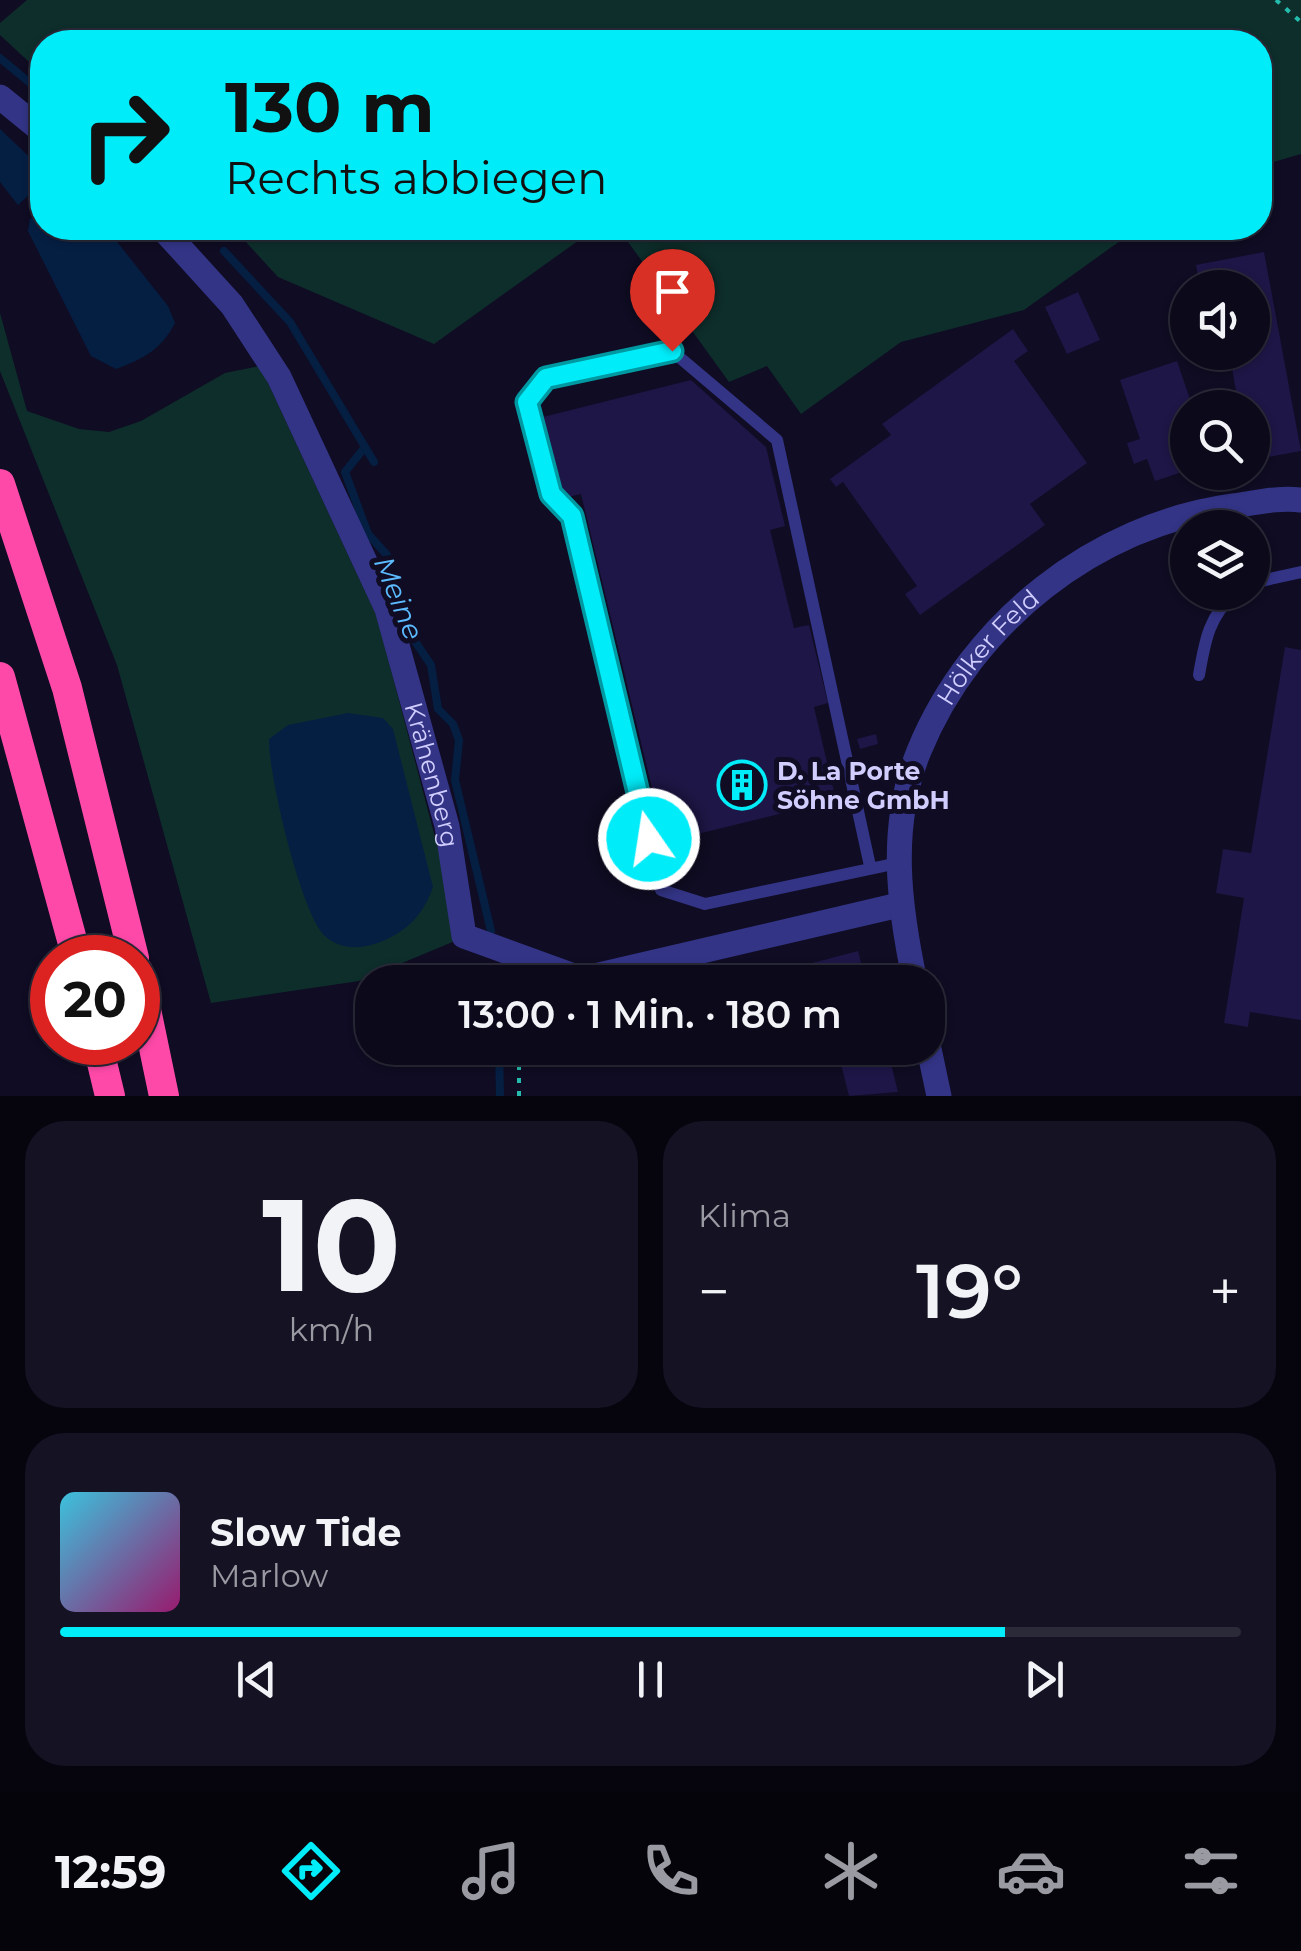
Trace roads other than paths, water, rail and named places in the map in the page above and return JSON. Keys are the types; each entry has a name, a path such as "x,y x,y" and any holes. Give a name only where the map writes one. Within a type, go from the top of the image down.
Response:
{"highway":[{"path":"0,484 66,688 128,935"},
{"path":"0,677 71,935"},
{"path":"103,1065 110,1096"},
{"path":"158,1065 164,1096"}],"street":[{"path":"0,97 30,121"},
{"name":"Krähenberg","path":"173,240 232,304 279,377 387,609 447,826 464,936 582,979 899,905"},
{"name":"Hölker Feld","path":"911,965 899,905 898,864 918,754 953,685 1012,616 1064,570 1134,533 1203,510 1301,500"},
{"path":"932,1065 939,1096"}],"lane":[{"path":"870,866 777,440 672,351 546,378 527,402 551,494 572,516 662,890 705,904 870,866 898,864"},
{"path":"1270,579 1301,572"},
{"path":"1199,675 1208,628 1217,610"}],"water":[{"path":"0,129 30,158 30,194 18,205 0,182"},
{"path":"33,240 116,240 168,306 175,323 150,352 116,369 91,356"},
{"path":"348,713 383,718 393,729 433,887 420,913 408,926 392,937 361,947 338,944 325,936 306,901 280,810 269,739 288,725"}],"waterway":[{"name":"Meine","path":"0,58 30,83"},
{"name":"Meine","path":"224,251 290,322 365,447 345,472 368,534 387,555 388,574 403,600 406,628 431,665 438,709 453,724 459,740 455,780 491,931"},
{"path":"365,447 374,462"},
{"name":"Meine","path":"499,1065 500,1096"}],"place":[{"name":"D. La Porte Söhne GmbH","path":"742,785"}]}
